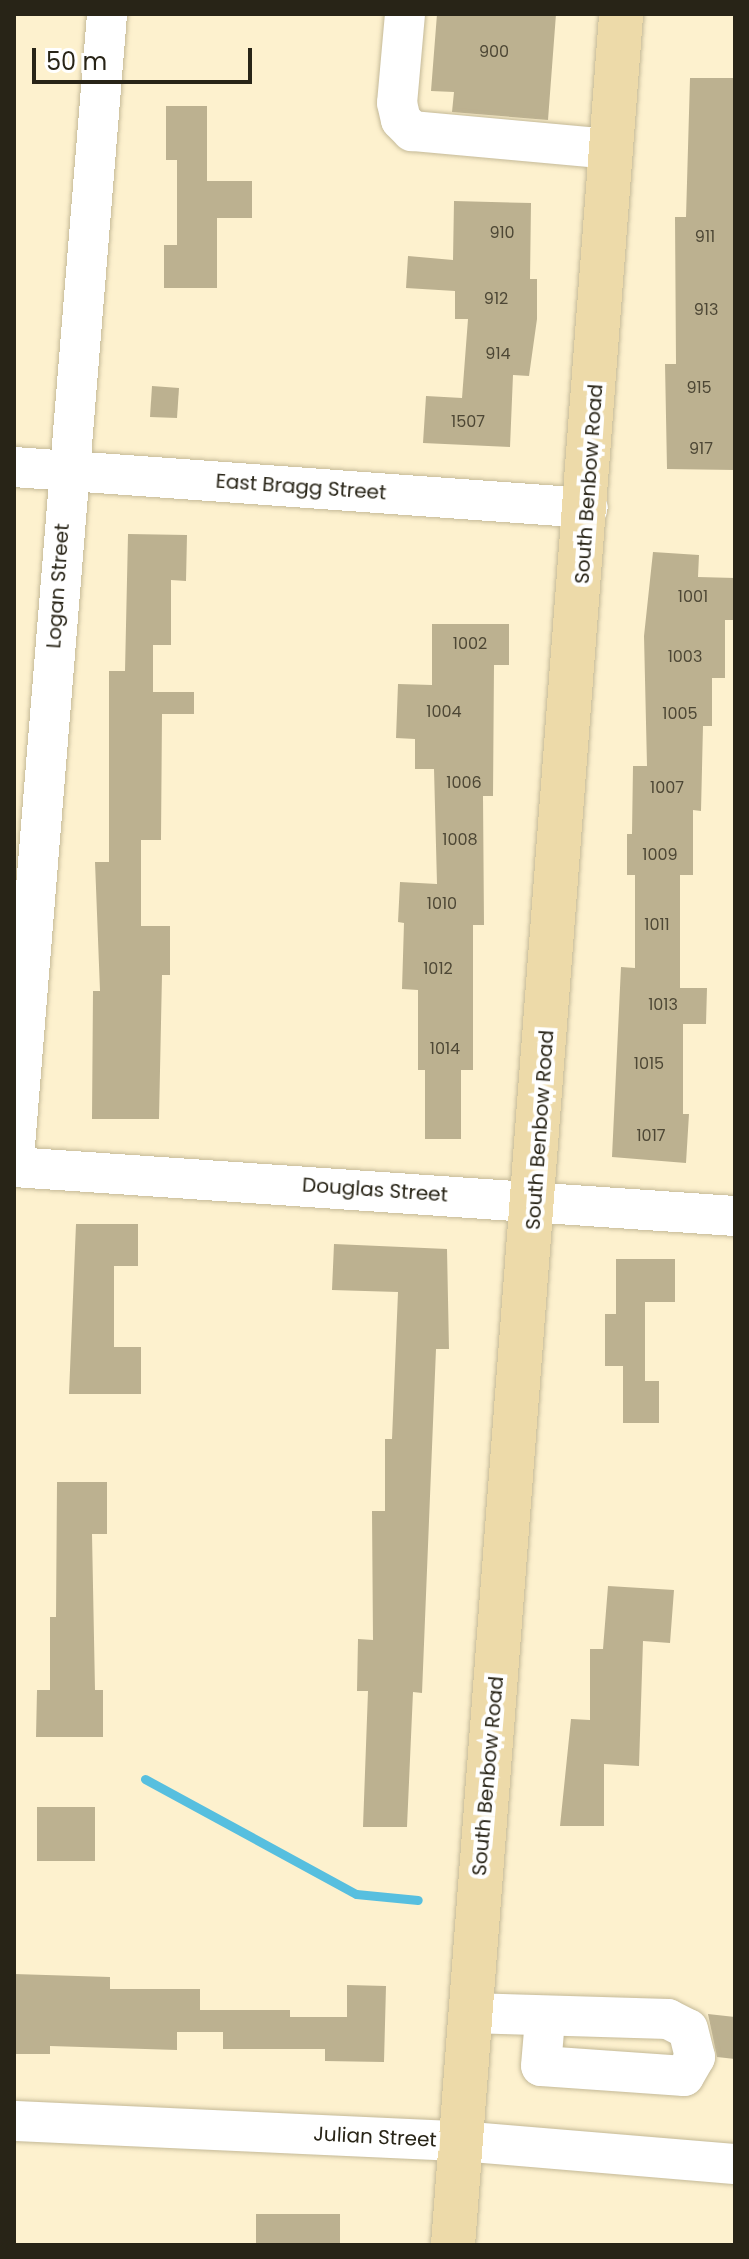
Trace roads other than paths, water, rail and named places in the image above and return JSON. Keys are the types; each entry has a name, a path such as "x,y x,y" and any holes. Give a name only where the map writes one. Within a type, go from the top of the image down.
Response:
{"main road":[{"name":"South Benbow Road","path":"453,2245 588,508 621,14"}],"street":[{"name":"Logan Street","path":"14,1158 67,470 107,14"},
{"path":"405,14 397,103 401,120 412,131 611,149"},
{"name":"East Bragg Street","path":"14,467 588,508"},
{"name":"Douglas Street","path":"14,1167 535,1200 735,1216"},
{"path":"469,2013 545,2019"},
{"name":"Julian Street","path":"14,2121 460,2141 735,2164"}],"waterway":[{"path":"145,1779 356,1894 418,1900"}]}
